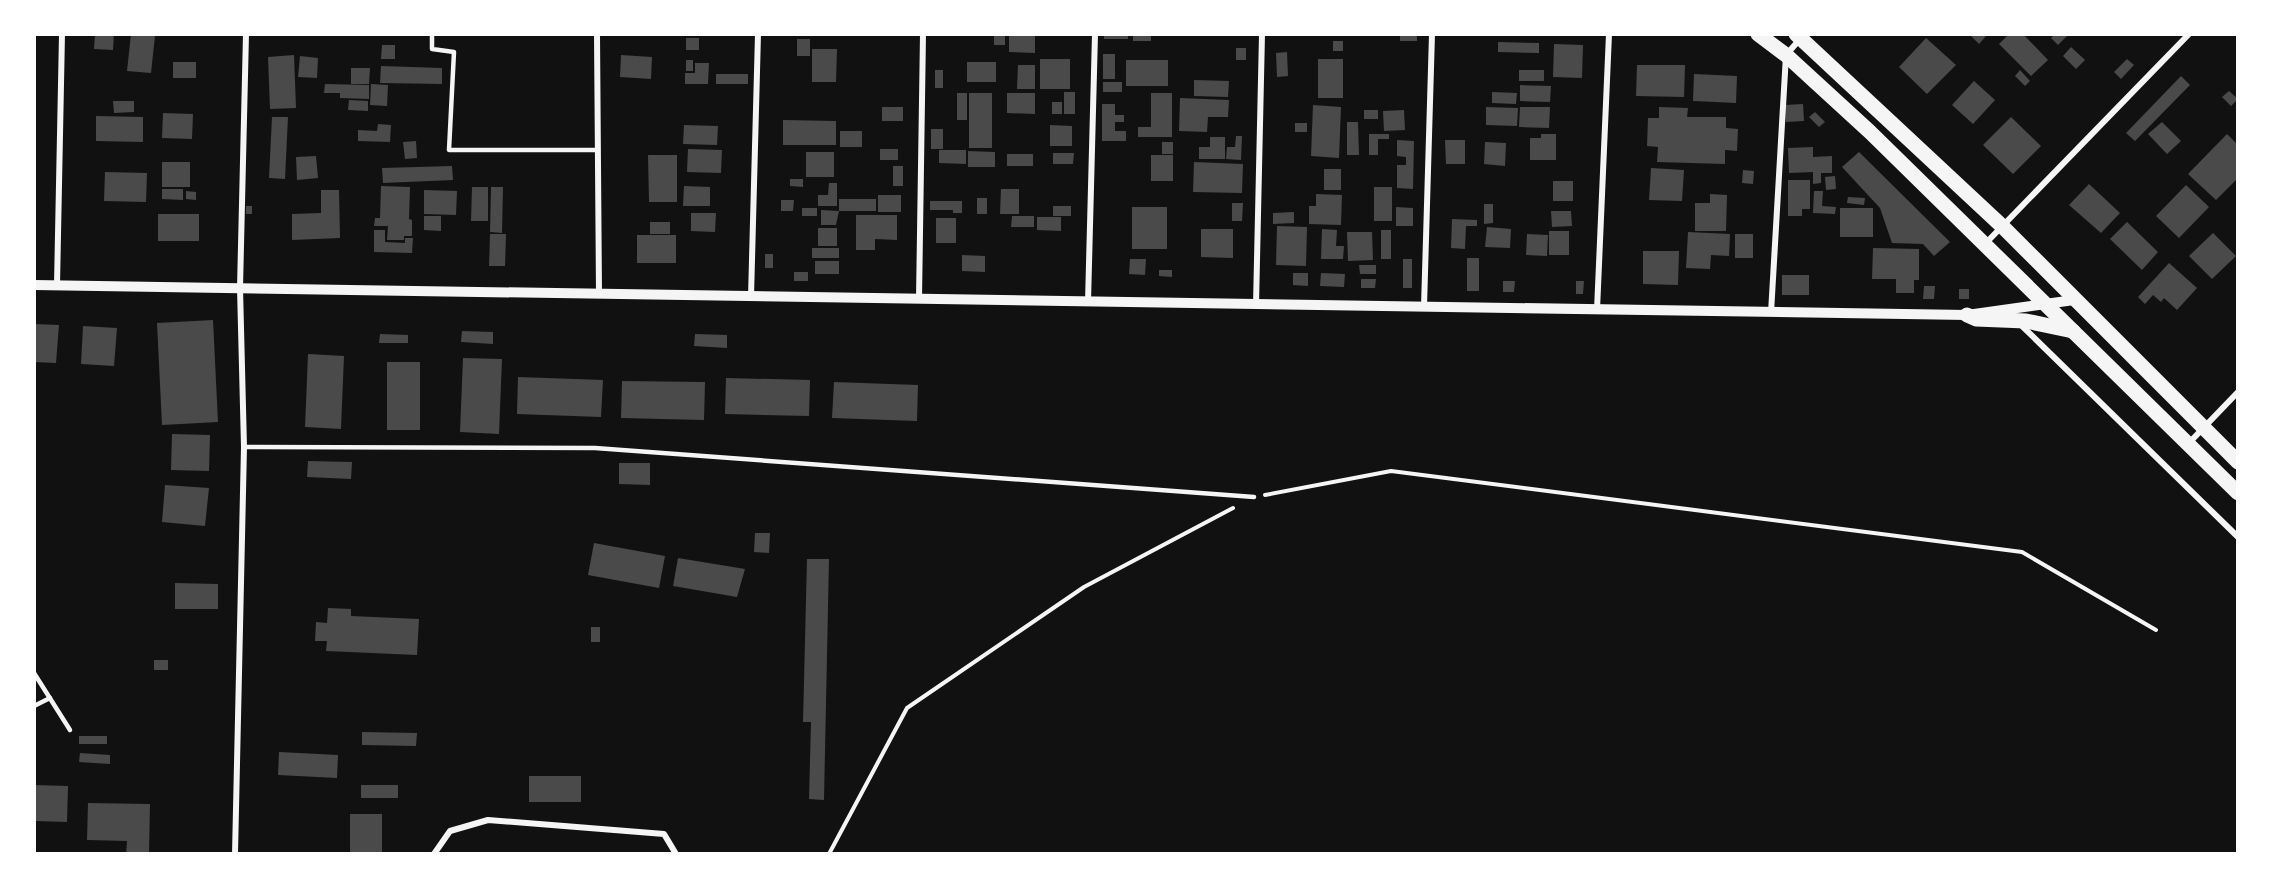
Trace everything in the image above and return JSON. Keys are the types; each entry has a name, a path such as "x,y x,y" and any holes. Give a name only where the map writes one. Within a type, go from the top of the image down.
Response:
{"main road":[{"path":"1758,34 1786,55 1870,132 2238,493"},
{"path":"1800,36 2003,227 2238,462"},
{"path":"1967,315 1976,319 2016,321 2073,332"}],"street":[{"path":"57,285 62,34"},
{"path":"236,854 244,447 240,288 246,34"},
{"path":"597,34 599,294"},
{"path":"752,297 758,34"},
{"path":"919,300 923,34"},
{"path":"1088,302 1095,34"},
{"path":"1256,305 1262,34"},
{"path":"1424,308 1432,34"},
{"path":"1597,311 1609,34"},
{"path":"1985,245 2189,34"},
{"path":"1771,314 1786,55 1800,36"},
{"path":"34,285 1771,314 1967,315 2048,306 2074,300"},
{"path":"2016,321 2238,537"},
{"path":"2188,444 2238,392"},
{"path":"434,854 450,831 488,820 664,834 676,854"}],"lane":[{"path":"432,34 432,49 454,52 449,150 598,150"},
{"path":"244,447 595,448 1254,496"},
{"path":"34,673 70,730"},
{"path":"34,706 50,698"}],"path":[{"path":"829,854 908,708 1084,587 1254,496 1391,471 2022,552 2156,630"}],"building":[{"path":"95,34 114,34 113,50 94,49"},
{"path":"131,34 155,36 151,73 127,71"},
{"path":"994,34 1005,34 1005,45 994,45"},
{"path":"1009,34 1035,34 1035,53 1009,52"},
{"path":"1104,34 1128,34 1128,39 1104,39"},
{"path":"1133,34 1151,34 1151,41 1133,41"},
{"path":"1400,34 1417,34 1417,41 1400,41"},
{"path":"1969,34 1988,34 1979,44"},
{"path":"2009,34 2023,34 2048,60 2031,76 1999,44"},
{"path":"2055,34 2069,34 2058,45 2051,38"},
{"path":"686,38 699,38 699,50 686,50"},
{"path":"1926,38 1956,65 1927,94 1899,67"},
{"path":"797,39 810,39 810,56 797,56"},
{"path":"1333,41 1343,41 1343,51 1333,51"},
{"path":"1498,42 1539,43 1539,53 1498,52"},
{"path":"1554,44 1583,45 1582,78 1553,77"},
{"path":"382,45 395,45 395,59 381,59"},
{"path":"2071,47 2085,60 2076,69 2063,56"},
{"path":"1236,48 1246,48 1246,60 1236,60"},
{"path":"812,49 837,49 836,82 812,82"},
{"path":"1287,52 1288,76 1277,77 1276,53"},
{"path":"1103,54 1115,54 1115,79 1103,79"},
{"path":"294,55 296,108 270,109 268,57"},
{"path":"621,55 652,57 651,79 620,77"},
{"path":"300,56 318,58 317,78 298,77"},
{"path":"1040,59 1070,59 1070,89 1040,89"},
{"path":"1318,59 1343,59 1343,98 1318,98"},
{"path":"2127,59 2134,65 2121,79 2114,72"},
{"path":"686,60 693,60 693,71 686,71"},
{"path":"1126,60 1168,60 1168,86 1126,86"},
{"path":"173,62 196,62 196,78 173,78"},
{"path":"967,62 996,62 996,82 967,82"},
{"path":"695,63 709,63 708,84 685,84 685,73 695,73"},
{"path":"1018,65 1035,65 1035,89 1017,89"},
{"path":"1637,65 1685,65 1684,97 1636,96"},
{"path":"381,66 442,68 442,84 380,83"},
{"path":"351,68 370,68 369,84 351,84"},
{"path":"935,70 943,70 943,88 935,88"},
{"path":"1519,70 1544,70 1544,81 1519,81"},
{"path":"2020,70 2030,81 2025,86 2015,76"},
{"path":"716,74 748,74 748,84 716,84"},
{"path":"1694,74 1737,76 1736,103 1693,101"},
{"path":"2181,76 2190,85 2135,141 2126,133"},
{"path":"1194,80 1229,81 1228,97 1194,96"},
{"path":"1974,81 1995,100 1973,124 1952,105"},
{"path":"1103,82 1122,82 1122,92 1103,92"},
{"path":"325,84 369,85 369,99 340,98 340,93 324,93"},
{"path":"371,84 388,85 387,106 370,105"},
{"path":"1520,85 1551,86 1550,102 1520,101"},
{"path":"2229,91 2238,99 2231,106 2222,97"},
{"path":"1064,92 1075,92 1075,114 1064,114"},
{"path":"1492,92 1517,93 1516,104 1492,103"},
{"path":"957,93 967,93 967,120 957,120"},
{"path":"969,93 992,93 992,148 969,148"},
{"path":"1007,93 1035,93 1035,114 1007,113"},
{"path":"1151,93 1172,93 1172,137 1138,137 1138,127 1151,127"},
{"path":"1180,98 1229,100 1228,117 1208,117 1207,132 1179,131"},
{"path":"349,100 368,101 368,111 348,110"},
{"path":"113,101 134,101 134,112 114,113"},
{"path":"1052,102 1062,102 1062,114 1052,114"},
{"path":"1102,104 1115,104 1115,115 1124,115 1124,122 1115,122 1115,131 1126,131 1126,141 1102,141"},
{"path":"1803,104 1804,121 1786,122 1785,105"},
{"path":"1313,105 1341,107 1339,158 1311,156"},
{"path":"882,107 903,107 903,121 882,121"},
{"path":"1486,107 1518,108 1517,126 1486,125"},
{"path":"1520,107 1550,107 1549,128 1519,127"},
{"path":"1659,107 1688,108 1687,117 1726,117 1726,128 1738,129 1737,151 1725,150 1725,164 1657,162 1658,147 1647,146 1648,118 1659,118"},
{"path":"1364,110 1378,110 1378,119 1364,119"},
{"path":"1404,110 1405,130 1384,131 1383,111"},
{"path":"1815,112 1825,122 1819,127 1809,117"},
{"path":"163,113 193,114 192,139 162,138"},
{"path":"96,116 143,117 143,142 96,141"},
{"path":"272,117 288,117 285,179 269,178"},
{"path":"2011,117 2041,146 2013,174 1983,145"},
{"path":"783,120 836,121 836,145 783,145"},
{"path":"1347,122 1358,122 1359,155 1347,155"},
{"path":"2162,122 2181,141 2167,154 2148,134"},
{"path":"1295,123 1307,123 1307,132 1295,132"},
{"path":"378,124 391,125 390,142 358,141 358,130 377,131"},
{"path":"684,125 718,126 717,145 683,144"},
{"path":"1050,125 1072,126 1072,146 1050,146"},
{"path":"931,129 943,129 943,149 931,149"},
{"path":"840,131 862,131 862,147 840,147"},
{"path":"1369,134 1389,134 1389,139 1378,139 1378,155 1369,155"},
{"path":"1541,134 1556,134 1556,160 1530,160 1530,138 1541,138"},
{"path":"2227,134 2238,145 2238,178 2216,200 2188,174"},
{"path":"1236,136 1242,136 1241,160 1226,159 1227,147 1235,147"},
{"path":"1210,137 1225,137 1225,159 1199,159 1199,147 1210,147"},
{"path":"1397,140 1414,141 1413,189 1397,188 1397,165 1406,165 1406,157 1397,156"},
{"path":"1445,140 1465,140 1465,164 1446,164"},
{"path":"416,141 417,158 405,159 403,142"},
{"path":"1162,142 1173,142 1173,154 1162,154"},
{"path":"1485,142 1506,143 1505,166 1484,164"},
{"path":"1813,147 1813,157 1832,156 1832,173 1821,173 1821,183 1813,184 1813,172 1789,173 1788,148"},
{"path":"688,149 722,150 721,173 687,172"},
{"path":"880,149 898,149 898,160 880,160"},
{"path":"939,150 966,150 966,164 939,163"},
{"path":"968,151 995,152 995,167 968,167"},
{"path":"806,152 834,152 834,177 806,177"},
{"path":"1859,152 1950,242 1934,256 1923,244 1892,243 1880,208 1842,167"},
{"path":"1053,153 1074,153 1073,164 1053,164"},
{"path":"1007,154 1033,154 1033,166 1007,166"},
{"path":"648,155 677,155 677,202 649,202"},
{"path":"1151,155 1173,155 1173,181 1151,181"},
{"path":"316,156 318,178 297,180 296,157"},
{"path":"162,162 190,162 190,187 162,187"},
{"path":"1194,162 1243,164 1242,193 1193,192"},
{"path":"452,166 453,180 383,183 382,168"},
{"path":"893,166 903,166 903,186 893,186"},
{"path":"1651,168 1684,170 1682,201 1649,200"},
{"path":"1324,169 1341,169 1341,190 1324,190"},
{"path":"1743,170 1754,171 1753,184 1742,183"},
{"path":"105,172 147,173 146,202 104,201"},
{"path":"1835,176 1836,189 1826,190 1825,177"},
{"path":"790,179 803,179 803,187 790,186"},
{"path":"1788,180 1810,180 1810,209 1802,209 1802,216 1788,216"},
{"path":"1553,181 1573,181 1573,201 1553,201"},
{"path":"829,183 837,183 837,206 818,206 818,195 828,195"},
{"path":"2089,184 2120,213 2101,233 2069,205"},
{"path":"2186,185 2209,207 2179,238 2156,216"},
{"path":"381,186 410,187 409,219 412,220 412,236 404,236 404,240 387,240 388,226 374,226 375,218 380,218"},
{"path":"684,186 710,187 710,206 683,206"},
{"path":"472,187 488,187 488,221 471,221"},
{"path":"491,187 503,187 502,233 490,232"},
{"path":"1374,187 1392,187 1392,221 1374,221"},
{"path":"162,189 183,189 183,200 162,199"},
{"path":"1001,189 1019,189 1019,214 1000,214"},
{"path":"321,190 339,190 340,238 292,240 292,214 321,213"},
{"path":"424,190 457,191 456,215 424,214"},
{"path":"186,191 196,192 196,200 186,199"},
{"path":"1814,191 1823,191 1822,206 1836,207 1835,214 1813,213"},
{"path":"1316,194 1342,195 1341,225 1309,224 1309,206 1316,206"},
{"path":"1710,194 1727,195 1726,231 1695,231 1695,203 1710,203"},
{"path":"878,195 901,195 901,212 878,212"},
{"path":"1848,197 1865,198 1864,205 1847,203"},
{"path":"977,198 987,198 987,214 977,214"},
{"path":"839,199 876,199 876,211 839,211"},
{"path":"781,200 794,200 793,211 781,211"},
{"path":"930,201 962,201 962,213 953,213 953,210 930,210"},
{"path":"1232,203 1243,203 1242,221 1232,221"},
{"path":"1484,204 1493,204 1493,223 1484,224"},
{"path":"246,206 252,206 252,214 246,214"},
{"path":"1053,206 1071,206 1071,216 1053,216"},
{"path":"1132,207 1167,207 1167,249 1132,249"},
{"path":"1396,207 1413,208 1413,226 1396,226"},
{"path":"802,208 817,208 817,216 802,216"},
{"path":"1840,208 1873,208 1873,237 1840,237"},
{"path":"821,210 839,211 836,225 821,225"},
{"path":"1551,211 1571,211 1572,226 1552,227"},
{"path":"1294,212 1294,223 1273,224 1273,213"},
{"path":"691,213 716,213 715,232 691,231"},
{"path":"158,214 199,214 199,241 158,241"},
{"path":"856,215 897,215 897,240 875,239 875,250 856,250"},
{"path":"424,216 441,216 441,231 424,230"},
{"path":"1012,216 1034,216 1034,227 1011,227"},
{"path":"1037,217 1061,217 1061,231 1037,230"},
{"path":"936,218 956,218 956,243 936,243"},
{"path":"1452,219 1477,220 1477,226 1466,226 1465,249 1451,248"},
{"path":"650,222 670,222 670,234 650,234"},
{"path":"2127,222 2158,252 2142,270 2110,239"},
{"path":"1277,226 1307,227 1306,266 1276,265"},
{"path":"1487,227 1511,229 1510,248 1485,247"},
{"path":"818,228 837,228 837,246 818,246"},
{"path":"1201,229 1233,229 1233,258 1201,257"},
{"path":"1322,229 1337,230 1336,246 1344,246 1343,259 1321,259"},
{"path":"374,230 385,230 385,242 405,243 405,238 413,238 412,253 374,252"},
{"path":"1381,230 1391,230 1391,259 1381,259"},
{"path":"1549,231 1569,231 1569,255 1549,255"},
{"path":"1347,232 1372,232 1373,260 1348,261"},
{"path":"1688,232 1730,234 1729,256 1711,255 1710,269 1686,268"},
{"path":"2213,233 2236,256 2212,279 2189,256"},
{"path":"490,234 506,234 505,266 489,266"},
{"path":"1527,234 1548,235 1547,256 1526,255"},
{"path":"1735,234 1753,234 1753,258 1735,258"},
{"path":"637,235 676,235 676,263 637,263"},
{"path":"812,248 839,248 839,258 812,258"},
{"path":"1873,248 1919,249 1919,280 1914,280 1914,293 1896,293 1896,279 1872,279"},
{"path":"1643,251 1679,251 1678,285 1643,284"},
{"path":"765,254 773,254 773,268 765,268"},
{"path":"962,255 985,256 985,272 962,271"},
{"path":"1467,258 1479,258 1479,291 1467,291"},
{"path":"1130,259 1146,259 1145,275 1129,274"},
{"path":"1403,259 1412,259 1412,288 1403,288"},
{"path":"815,261 839,261 839,274 815,274"},
{"path":"2169,263 2197,288 2177,310 2164,298 2161,302 2153,295 2145,304 2138,297"},
{"path":"1359,265 1376,265 1376,274 1360,274"},
{"path":"1159,270 1172,270 1172,277 1159,276"},
{"path":"794,272 808,272 808,281 794,281"},
{"path":"1293,273 1308,273 1308,286 1293,285"},
{"path":"1321,273 1345,274 1344,287 1320,286"},
{"path":"1782,275 1809,275 1809,295 1782,295"},
{"path":"1361,279 1376,279 1375,288 1361,288"},
{"path":"1503,281 1515,281 1514,292 1503,292"},
{"path":"1576,281 1584,281 1583,294 1576,294"},
{"path":"1924,286 1935,286 1934,299 1923,299"},
{"path":"1959,289 1969,289 1969,299 1959,299"},
{"path":"213,320 218,422 162,425 157,323"},
{"path":"34,324 59,325 56,363 34,362"},
{"path":"83,326 117,328 114,366 81,364"},
{"path":"462,331 493,332 493,344 461,342"},
{"path":"380,334 408,335 408,343 379,343"},
{"path":"695,334 727,335 727,348 694,346"},
{"path":"308,354 344,356 341,429 305,427"},
{"path":"463,358 502,359 499,434 460,432"},
{"path":"387,362 420,362 420,430 387,430"},
{"path":"518,377 603,380 601,417 517,414"},
{"path":"726,378 810,380 809,416 725,414"},
{"path":"622,381 705,382 704,420 621,418"},
{"path":"834,382 918,385 917,421 832,418"},
{"path":"172,434 210,435 209,471 171,470"},
{"path":"308,461 352,462 351,479 307,477"},
{"path":"619,463 650,463 650,485 619,484"},
{"path":"165,485 209,488 205,526 162,522"},
{"path":"755,533 770,533 769,553 754,552"},
{"path":"594,543 665,556 659,588 588,575"},
{"path":"678,558 745,569 737,597 673,586"},
{"path":"807,559 829,559 824,800 809,799 811,722 803,722"},
{"path":"175,583 218,584 218,609 175,609"},
{"path":"328,608 351,609 351,616 419,619 417,655 326,651 327,641 315,641 316,622 327,623"},
{"path":"591,627 600,627 600,642 591,642"},
{"path":"154,660 168,660 168,670 154,670"},
{"path":"362,732 417,733 416,746 362,745"},
{"path":"79,736 107,736 107,744 79,744"},
{"path":"279,752 338,755 337,778 278,775"},
{"path":"80,753 110,755 110,764 79,762"},
{"path":"529,776 581,776 581,802 529,802"},
{"path":"34,785 68,786 67,822 34,821"},
{"path":"361,785 398,785 398,798 361,798"},
{"path":"88,803 150,804 149,854 126,854 127,841 87,840"},
{"path":"350,814 382,814 382,854 350,854"}]}
